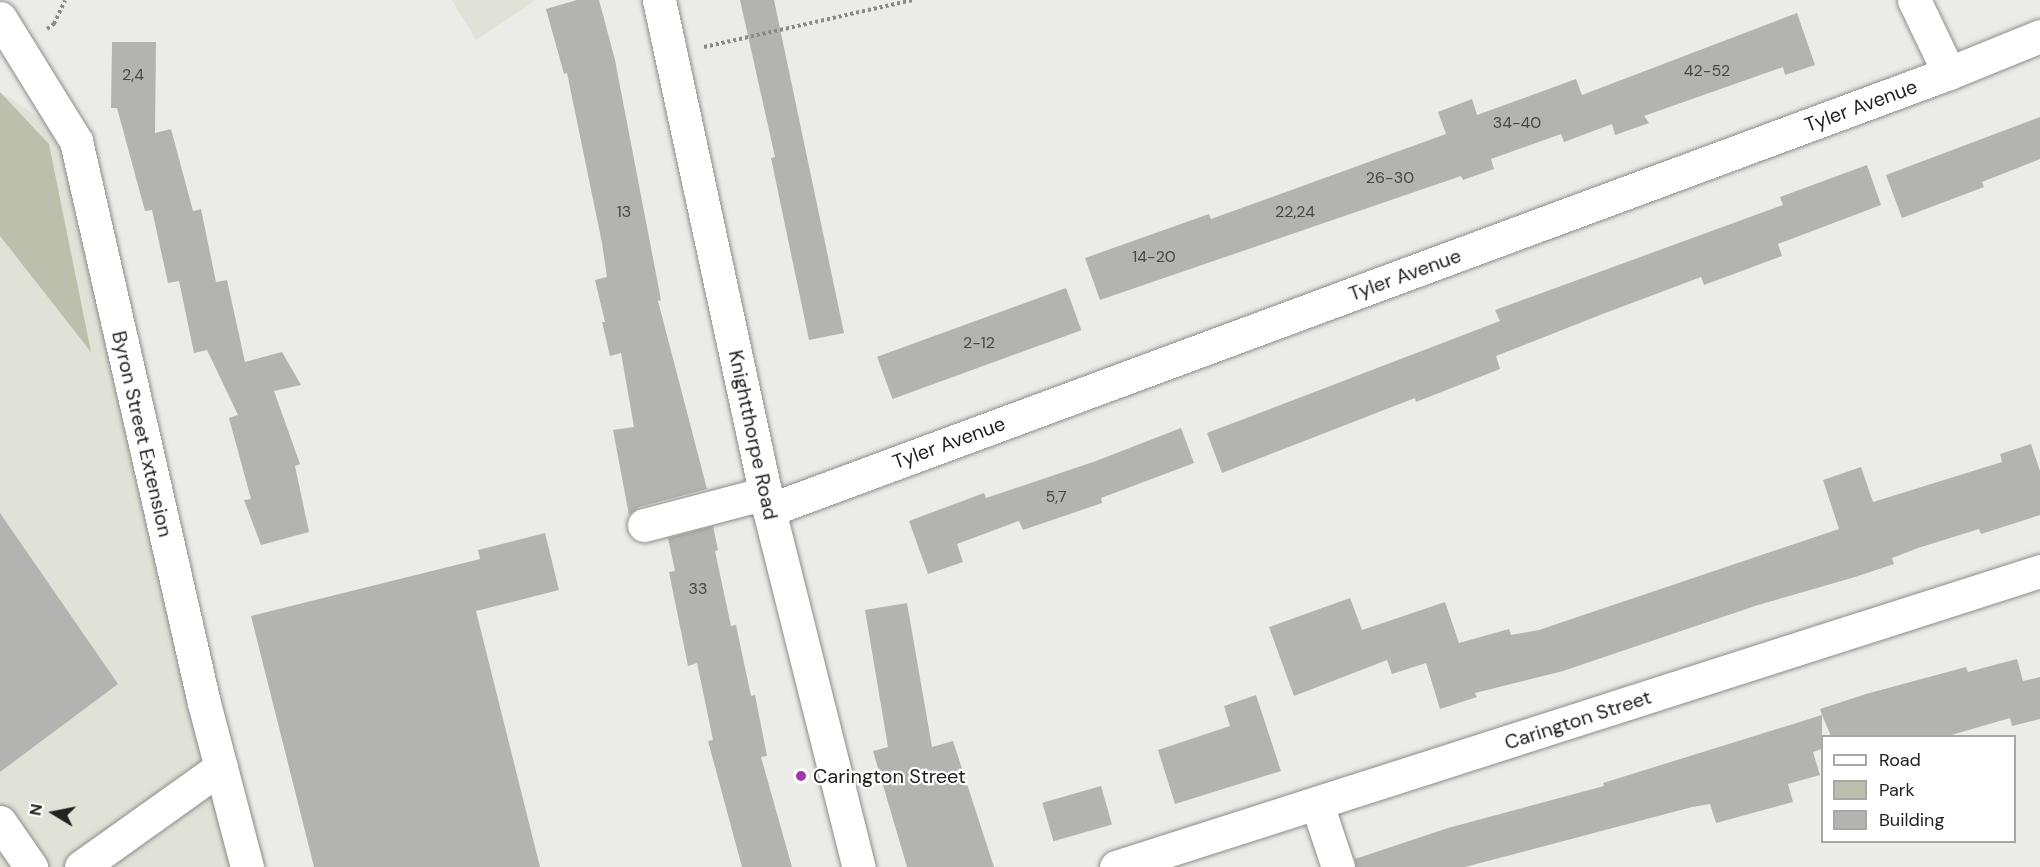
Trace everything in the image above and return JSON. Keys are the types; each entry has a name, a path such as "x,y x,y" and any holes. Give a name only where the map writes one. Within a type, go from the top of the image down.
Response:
{"street":[{"name":"Knightthorpe Road","path":"659,0 767,502 859,867"},
{"path":"1914,0 1949,74"},
{"name":"Byron Street Extension","path":"0,18 76,141 221,767 248,867"},
{"name":"Tyler Avenue","path":"644,525 767,502 1949,74 2040,36"},
{"name":"Carington Street","path":"1116,867 2040,572"},
{"path":"81,867 221,767"},
{"path":"1317,804 1338,867"},
{"path":"0,822 32,867"}],"path":[{"path":"54,24 65,0"},
{"path":"671,55 913,0"}],"shaded area":[{"path":"452,0 535,0 476,40"},
{"path":"0,92 76,141 247,867 0,867"}],"green space":[{"path":"0,92 49,144 91,352 0,236"}],"building":[{"path":"577,0 599,0 615,60 661,300 658,301 707,489 639,507 629,515 613,430 634,427 621,353 610,356 602,322 605,322 595,280 607,277 602,243 567,73 564,74 546,9"},
{"path":"740,0 774,0 844,333 809,340 771,158 775,157"},
{"path":"1797,13 1815,65 1785,75 1783,67 1644,116 1649,123 1615,135 1612,124 1564,142 1561,134 1491,159 1494,169 1463,180 1461,176 1100,300 1085,258 1209,214 1211,219 1446,134 1438,112 1472,99 1477,115 1576,79 1582,95"},
{"path":"112,42 156,42 155,133 171,129 193,211 201,209 216,282 227,280 245,362 282,352 301,385 274,391 300,464 295,466 309,532 261,545 244,500 251,499 229,418 238,415 207,350 194,353 179,281 168,283 152,210 145,211 117,108 111,108"},
{"path":"2040,117 2040,159 1982,182 1984,187 1902,218 1886,175"},
{"path":"1867,165 1881,205 1778,244 1782,256 1704,285 1701,277 1600,315 1496,356 1500,369 1416,402 1415,398 1222,473 1207,433 1500,321 1495,310 1783,205 1780,197"},
{"path":"1066,288 1081,330 893,399 877,357"},
{"path":"1181,428 1194,463 1101,498 1102,503 1023,530 1019,521 957,544 963,562 928,574 909,521 984,493 986,498 1096,461"},
{"path":"2031,444 2040,471 2040,515 1981,534 1979,529 1918,548 1892,558 1894,564 1758,605 1563,671 1475,693 1477,697 1440,709 1426,663 1392,674 1387,660 1294,696 1269,627 1350,598 1362,630 1445,602 1459,643 1509,629 1511,635 1539,630 1839,529 1823,480 1861,467 1873,502 2002,462 2000,454"},
{"path":"0,513 118,684 0,772"},
{"path":"713,526 718,550 715,551 731,626 736,625 751,696 755,695 767,756 761,757 792,867 742,867 708,741 713,740 697,663 688,666 669,572 675,571 668,538"},
{"path":"545,533 559,590 476,611 540,867 314,867 251,616 480,559 478,550"},
{"path":"907,603 932,747 953,741 994,867 907,867 873,751 888,747 865,610"},
{"path":"2017,659 2023,681 2040,677 2040,719 2012,726 2010,718 1951,735 1831,735 1820,709 1866,694 1966,667 1968,672"},
{"path":"1256,695 1281,771 1175,804 1158,750 1230,726 1224,706"},
{"path":"1822,715 1821,749 1813,752 1820,775 1788,784 1793,802 1716,823 1710,804 1692,807 1465,867 1356,867 1355,859 1448,828 1604,786 1603,783"},
{"path":"1101,786 1112,824 1053,841 1042,803"}],"place":[{"name":"Carington Street","path":"801,776"}]}
